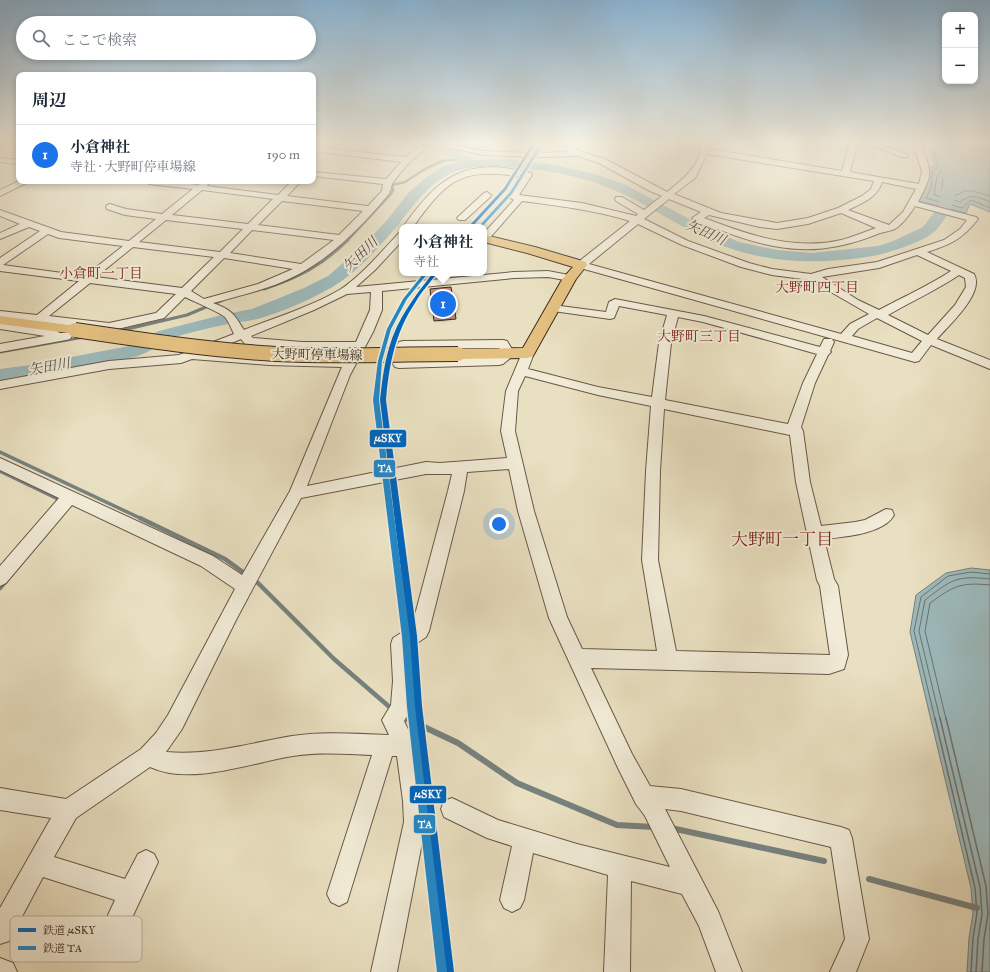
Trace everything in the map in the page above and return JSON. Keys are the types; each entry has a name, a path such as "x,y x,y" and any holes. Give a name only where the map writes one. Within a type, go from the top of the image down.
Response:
{"main road":[{"path":"487,240 532,250 581,265 570,278 528,353"},
{"name":"大野町停車場線","path":"0,320 190,346 276,354 528,353"}],"street":[{"path":"38,320 86,279 197,189"},
{"path":"211,189 370,209"},
{"path":"0,314 38,320 109,327 160,316 288,189"},
{"path":"204,302 276,281 304,268 320,257 341,238 386,192 387,189"},
{"path":"410,224 439,189"},
{"path":"517,189 513,197 546,200 643,216"},
{"path":"652,189 666,197 709,211 725,218 777,226 827,216 865,198 875,189"},
{"path":"581,265 675,189"},
{"path":"709,211 697,218 751,238 791,247 817,247 841,243 884,228 891,228 915,203 914,198 919,189"},
{"path":"462,218 487,195"},
{"path":"487,236 520,198"},
{"path":"619,199 685,243 755,268 812,277 878,315 929,340 990,365"},
{"path":"812,277 828,272 879,265 947,242 963,231 972,219 915,203"},
{"path":"110,207 125,212 341,238"},
{"path":"841,210 884,228"},
{"path":"0,213 59,235 223,255 304,268"},
{"path":"0,236 28,224"},
{"path":"0,263 46,231"},
{"path":"0,386 109,365 182,358 310,308 345,291 372,268 399,238"},
{"path":"581,265 915,358 929,340 960,307 971,287 970,276 957,272 918,252"},
{"path":"0,268 184,292 206,304 224,311 229,315 241,334 249,341 302,346 359,346"},
{"path":"845,338 850,328 915,295 933,288 957,272"},
{"path":"345,291 514,275 548,274 570,278"},
{"path":"435,282 440,276"},
{"path":"0,932 68,810 148,756 175,722 296,492 350,363 367,332 376,310 377,289"},
{"path":"552,308 610,316 615,302 704,319 825,352"},
{"path":"668,661 650,560 653,471 658,404 664,349 673,313"},
{"path":"0,326 66,336 0,348"},
{"path":"793,430 809,383 825,352 831,334"},
{"path":"503,344 508,354 500,361 399,364 403,345 503,344"},
{"path":"528,353 512,391 508,417 508,431 526,511 558,618 625,761 649,802 709,920 729,972"},
{"path":"190,355 269,361 350,363"},
{"path":"520,371 583,388 796,431 810,518 816,533 826,580 829,586 839,655 837,662 829,664 576,658"},
{"path":"296,492 305,492 426,468 460,468 514,463"},
{"path":"0,464 207,562 249,579"},
{"path":"339,894 395,746 396,714 403,681 400,644 420,631 456,491 460,468"},
{"path":"0,578 69,497"},
{"path":"816,533 855,529 869,524 886,515"},
{"path":"148,756 152,760 166,763 204,763 308,744 395,746"},
{"path":"384,972 415,822 414,801 395,746"},
{"path":"0,799 68,810"},
{"path":"649,802 681,800 841,838 857,938 843,972"},
{"path":"452,809 495,830 620,866 690,884"},
{"path":"512,900 525,839"},
{"path":"120,916 146,862"},
{"path":"38,864 131,893"},
{"path":"617,972 620,866"},
{"path":"0,971 4,972"}],"water":[{"path":"924,189 990,189 990,212 970,204 966,213 919,201"},
{"path":"971,568 990,570 990,972 967,972 969,938 973,913 971,888 910,632 916,595 946,573"}],"building":[{"path":"451,287 456,319 434,321 430,289"}],"waterway":[{"path":"348,240 391,194 393,189"},
{"name":"矢田川","path":"0,375 30,371 134,351 165,335 226,319 256,314 310,292 334,279 369,248 421,189"},
{"name":"矢田川","path":"623,189 690,225 734,245 777,255 812,258 880,250 896,245 928,230 946,206 949,189"},
{"path":"264,289 289,280 309,270 329,257 348,240"},
{"path":"119,331 187,315 225,299"},
{"path":"0,352 84,337"},
{"path":"0,452 142,519"},
{"path":"0,471 62,501"},
{"path":"140,518 225,559 258,583 334,659 393,710"},
{"path":"0,588 6,581"},
{"path":"402,716 407,719"},
{"path":"407,719 458,743 517,783 617,825 654,827"},
{"path":"671,828 824,861"},
{"path":"869,879 977,908"}],"rail line":[{"name":"μSKY","path":"473,224 505,189"},
{"name":"TA","path":"483,224 513,189"},
{"name":"TA","path":"424,276 405,299 389,329 380,361 376,400 406,637 411,707 442,972"},
{"name":"μSKY","path":"433,276 412,303 397,332 388,363 383,400 413,636 418,706 449,972"}],"place":[{"name":"小倉神社","path":"443,304"}],"district":[{"name":"小倉町一丁目","path":"101,273"},
{"name":"大野町四丁目","path":"817,287"},
{"name":"大野町三丁目","path":"699,336"},
{"name":"大野町一丁目","path":"782,539"}]}
